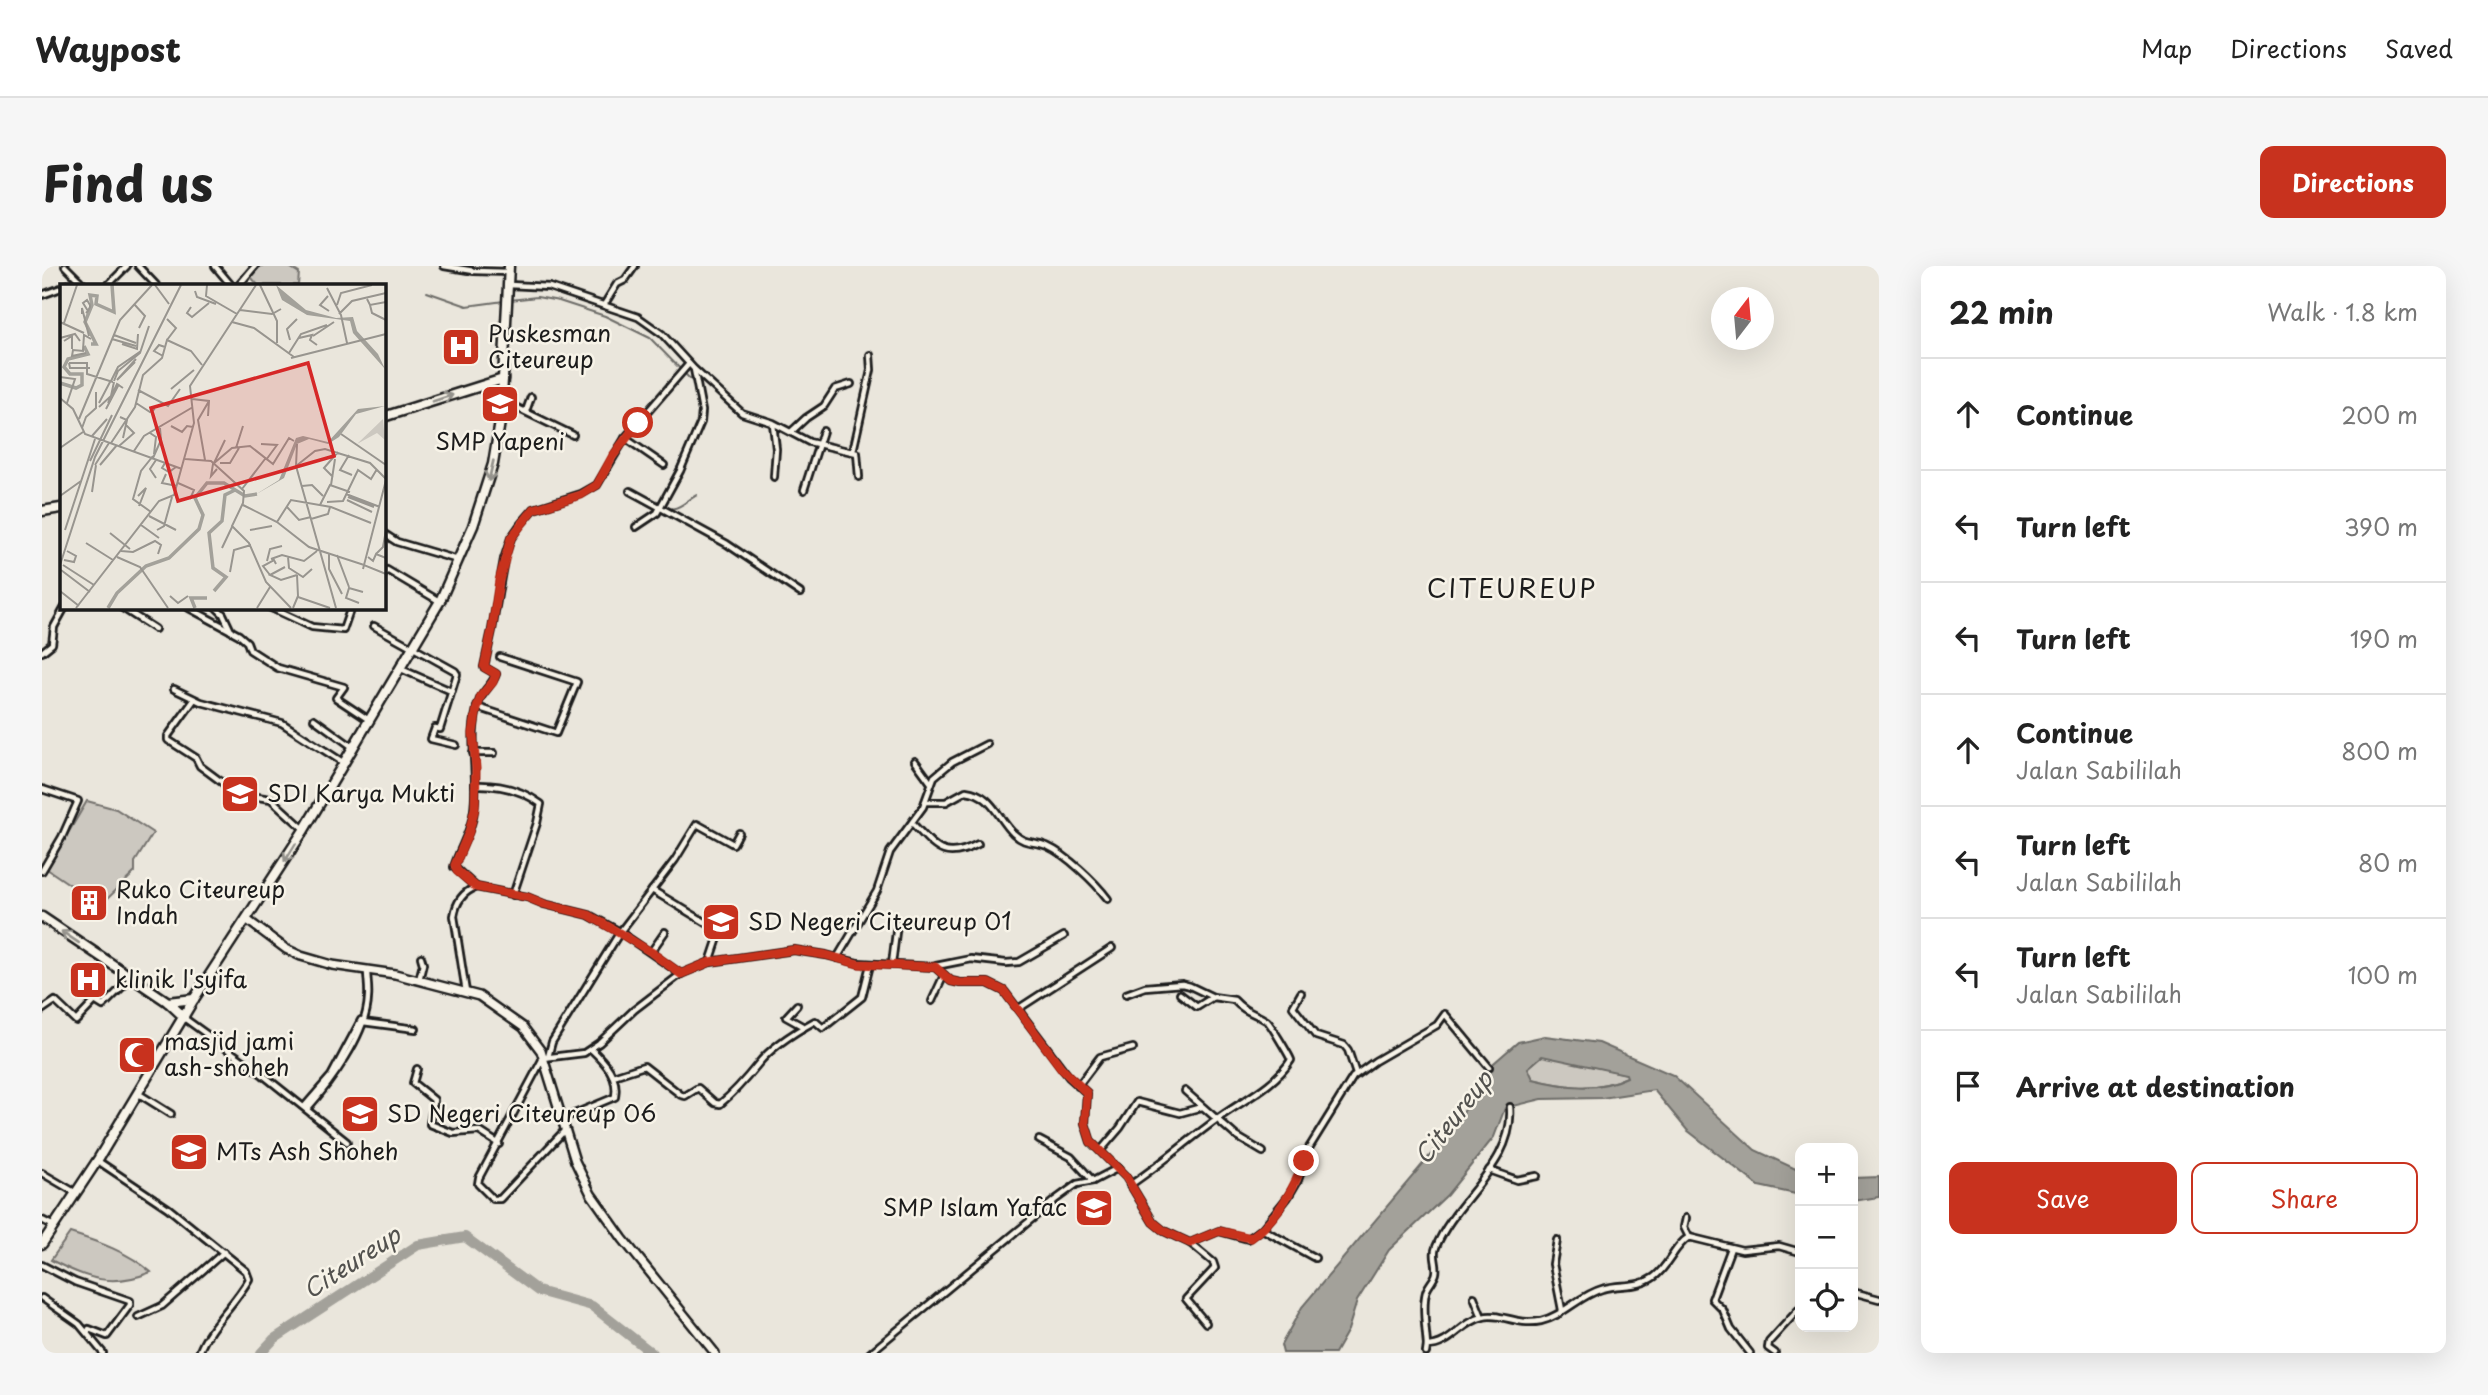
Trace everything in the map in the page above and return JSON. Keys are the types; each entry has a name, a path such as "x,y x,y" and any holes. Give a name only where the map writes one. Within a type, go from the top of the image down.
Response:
{"main road":[{"path":"42,1244 139,1094 194,999 304,830 440,601 459,561 488,485 499,434 509,269"},
{"path":"385,416 503,379"},
{"path":"42,511 60,508"},
{"path":"42,917 168,1002 184,1017"},
{"path":"246,919 286,949 301,956 332,965 466,992 490,1002 523,1027 545,1058 581,1176 608,1220 715,1353"},
{"path":"168,1002 194,999"}],"street":[{"path":"65,266 83,284"},
{"path":"109,284 127,266"},
{"path":"138,266 155,284"},
{"path":"215,266 230,284"},
{"path":"240,284 255,266"},
{"path":"444,266 474,271 509,269"},
{"path":"604,305 617,284 625,280 635,266"},
{"path":"69,284 79,280"},
{"path":"508,287 549,287 649,323 662,334 686,368 695,369 735,409 818,444 853,451 857,454 859,477"},
{"path":"42,295 60,288"},
{"path":"853,451 871,370 870,355"},
{"path":"681,974 620,932 580,911 476,887 454,867 472,822 475,785 473,733 481,696 496,674 484,667 499,581 511,538 534,509 581,495 597,485 625,438 686,368"},
{"path":"636,527 655,514 680,471 701,422 702,411 695,369"},
{"path":"791,432 824,406 835,389 851,384"},
{"path":"526,411 531,397"},
{"path":"502,401 573,435"},
{"path":"773,423 776,449 774,477"},
{"path":"804,490 823,431"},
{"path":"625,438 664,465"},
{"path":"631,491 659,505 697,530 727,544 800,593"},
{"path":"385,534 397,542 459,561"},
{"path":"385,572 387,570 440,601"},
{"path":"42,652 52,644 54,626 64,609"},
{"path":"124,609 155,629"},
{"path":"191,609 231,631 247,642 250,650 278,668 344,687 336,698 370,721"},
{"path":"218,609 231,631"},
{"path":"273,609 312,627 343,630 350,609"},
{"path":"374,626 455,671 457,674 440,729 435,728 431,739 456,745"},
{"path":"477,708 556,733 577,682 500,657"},
{"path":"401,669 450,691"},
{"path":"174,689 194,700 276,720 345,763"},
{"path":"194,700 168,736 168,740 196,758 200,766 231,789 244,795 271,799 304,830"},
{"path":"314,719 354,748"},
{"path":"837,958 877,891 890,852 925,802 931,783 943,768 986,744"},
{"path":"473,753 494,754"},
{"path":"915,761 931,783"},
{"path":"475,785 505,787 541,804 534,834 513,895"},
{"path":"42,789 78,801 62,837 42,871"},
{"path":"925,802 946,802 966,791 982,795 1016,835 1031,844 1050,847 1094,881 1108,899"},
{"path":"912,823 936,847 948,852 962,852 978,844"},
{"path":"566,1129 503,1196 497,1200 486,1194 478,1182 552,1042 620,932 675,860 697,824 733,844 739,833"},
{"path":"466,992 454,916 455,908 463,895 476,887"},
{"path":"652,890 718,930 710,962"},
{"path":"892,964 897,924"},
{"path":"651,952 665,932"},
{"path":"545,1058 579,1055 591,1049 634,1010 681,974 710,962 794,950 870,965 935,967 971,960 1006,963 1019,962 1064,936"},
{"path":"1018,1009 1112,948"},
{"path":"419,981 423,964 421,957"},
{"path":"613,1076 644,1066 681,1096 701,1088 715,1103 720,1104 750,1075 760,1061 804,1027 816,1021 823,1028 859,1001 864,993 870,965"},
{"path":"935,967 956,982 996,985 1018,1009 1062,1069 1088,1097 1085,1123 1088,1136 1118,1168 1153,1222 1164,1231 1190,1243 1214,1265 1213,1271 1186,1299 1206,1323"},
{"path":"306,1108 338,1070 363,1022 369,999 366,970"},
{"path":"306,1108 331,1076 361,1020 366,997 366,970"},
{"path":"932,1001 944,975"},
{"path":"42,1010 55,1001 76,1021 95,1001 103,1006 131,978"},
{"path":"1126,994 1145,987 1182,984 1213,997 1234,1000 1242,1009 1268,1021 1291,1060 1259,1092 1218,1118 1163,1163 1130,1185"},
{"path":"1301,993 1293,1007 1316,1036 1344,1045 1356,1074"},
{"path":"1180,995 1197,1007 1213,997"},
{"path":"797,1005 786,1017 804,1027"},
{"path":"1190,1243 1219,1231 1248,1239 1262,1229 1298,1180 1308,1148 1356,1074 1437,1025 1445,1014 1489,1067"},
{"path":"184,1017 347,1142"},
{"path":"363,1022 416,1029"},
{"path":"1079,1086 1100,1057 1133,1048"},
{"path":"562,1119 615,1097 617,1093 607,1064 591,1049"},
{"path":"417,1069 413,1083 434,1100 430,1124 453,1133 478,1131 499,1144"},
{"path":"1185,1091 1236,1136 1263,1152"},
{"path":"139,1094 171,1114"},
{"path":"1101,1150 1138,1102 1180,1112 1202,1108"},
{"path":"1426,1353 1425,1299 1427,1288 1436,1273 1434,1251 1463,1202 1482,1183 1510,1133 1510,1107"},
{"path":"1039,1140 1070,1157 1093,1181"},
{"path":"97,1161 159,1201 246,1271 249,1279 209,1330 199,1353"},
{"path":"870,1353 1055,1200 1077,1184 1093,1181 1118,1168"},
{"path":"1489,1170 1517,1180 1537,1176"},
{"path":"42,1173 76,1193"},
{"path":"1686,1218 1684,1227 1689,1237 1742,1250 1779,1246 1795,1251"},
{"path":"42,1220 54,1226"},
{"path":"1262,1229 1315,1258"},
{"path":"1426,1346 1446,1341 1482,1317 1493,1316 1523,1323 1546,1319 1603,1288 1628,1287 1648,1280 1659,1272 1689,1237"},
{"path":"1557,1240 1553,1264 1562,1310"},
{"path":"1731,1248 1712,1299 1723,1310 1731,1329 1750,1353"},
{"path":"138,1317 162,1306 225,1252"},
{"path":"42,1265 75,1282 130,1301 130,1305 107,1336 93,1329 89,1329 87,1333"},
{"path":"1858,1293 1879,1299"},
{"path":"1474,1297 1482,1317"},
{"path":"42,1298 79,1324 103,1353"},
{"path":"1775,1353 1768,1348 1769,1342 1795,1313"}],"shaded area":[{"path":"261,266 288,266 299,273 298,284 257,284 250,276"},
{"path":"87,801 116,809 153,833 135,862 135,872 106,900 93,892 87,896 47,869"},
{"path":"1545,1036 1599,1043 1673,1075 1755,1150 1795,1169 1795,1194 1759,1186 1687,1130 1654,1090 1602,1098 1542,1099 1505,1108 1494,1137 1447,1195 1389,1250 1357,1301 1348,1330 1335,1353 1283,1353 1281,1345 1302,1307 1460,1120 1474,1089 1487,1069 1518,1042","holes":["1542,1056 1626,1074 1627,1077 1604,1085 1580,1087 1533,1079 1528,1068"]},
{"path":"1543,1055 1627,1074 1627,1077 1603,1085 1580,1087 1532,1079 1528,1068"},
{"path":"1879,1177 1879,1197 1858,1200 1858,1178"},
{"path":"70,1233 123,1253 151,1272 124,1280 100,1279 76,1272 51,1260"}],"waterway":[{"path":"427,292 467,306 504,301"},
{"path":"510,300 537,297 559,301 605,316 650,338 693,382 699,417 696,428"},
{"path":"688,446 661,499 669,508 674,508 697,495"},
{"name":"Citeureup","path":"261,1353 274,1339 418,1245 465,1237 538,1291 592,1306 652,1353"}],"place":[{"name":"Puskesman Citeureup","path":"461,347"},
{"name":"SMP Yapeni","path":"500,404"},
{"name":"SDI Karya Mukti","path":"240,794"},
{"name":"Ruko Citeureup Indah","path":"89,903"},
{"name":"SD Negeri Citeureup 01","path":"721,922"},
{"name":"klinik l'syifa","path":"88,980"},
{"name":"masjid jami ash-shoheh","path":"137,1055"},
{"name":"SD Negeri Citeureup 06","path":"360,1114"},
{"name":"MTs Ash Shoheh","path":"189,1152"},
{"name":"SMP Islam Yafac","path":"1094,1208"}],"district":[{"name":"CITEUREUP","path":"1512,589"}],"route":[{"path":"638,423 612,457 597,485 581,495 534,509 511,538 499,581 484,667 496,674 479,700 473,733 475,808 469,832 454,868 476,887 527,897 589,915 670,964 681,974 710,962 794,950 813,952 858,964 935,967 951,981 996,985 1004,991 1069,1077 1087,1093 1085,1123 1091,1142 1126,1177 1153,1222 1175,1238 1190,1243 1219,1231 1251,1238 1279,1210 1298,1180 1304,1161"}]}
